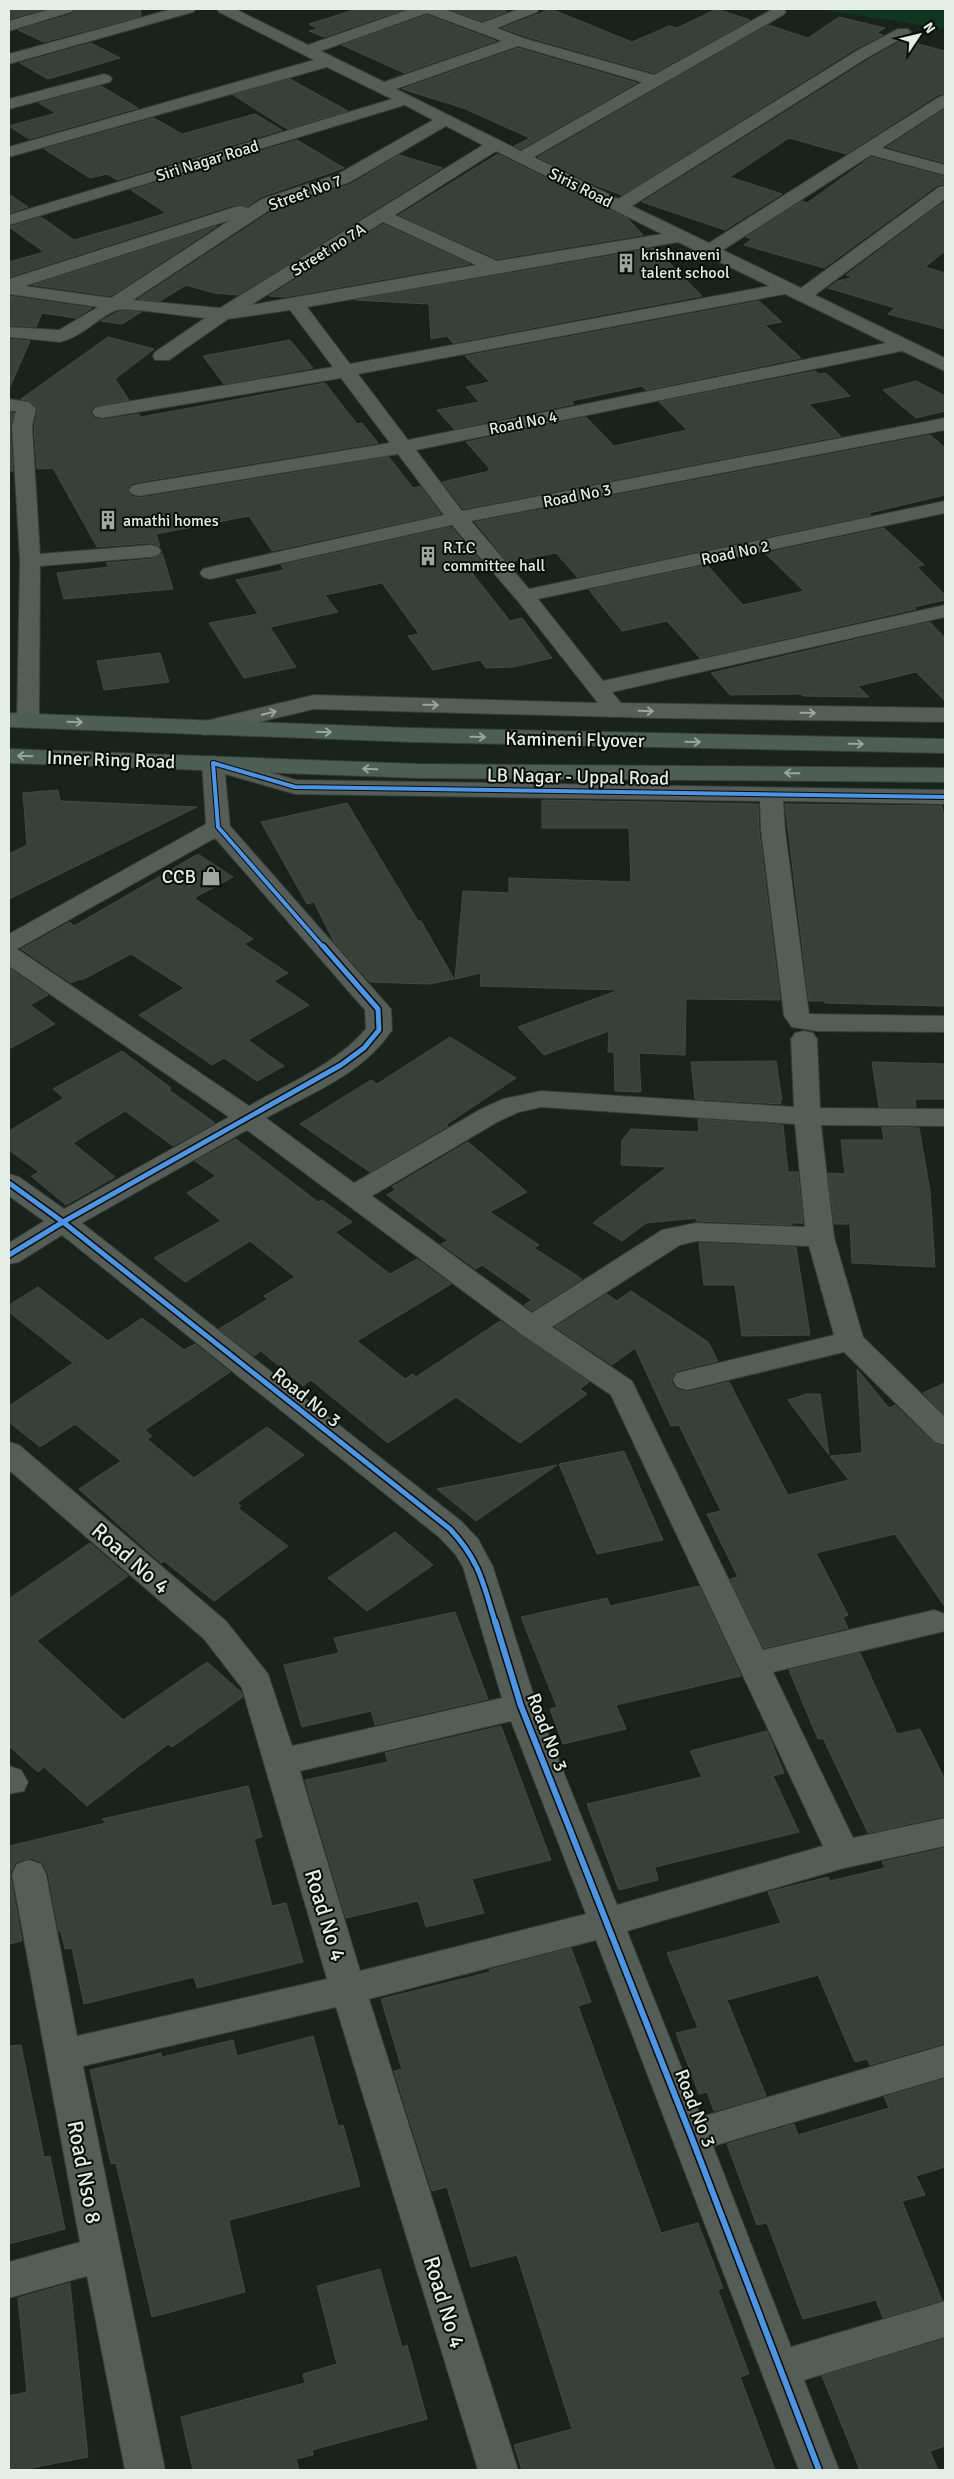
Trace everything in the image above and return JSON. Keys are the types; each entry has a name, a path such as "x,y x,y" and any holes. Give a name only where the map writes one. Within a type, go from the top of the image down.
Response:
{"highway":[{"name":"Inner Ring Road","path":"19,720 205,728"},
{"name":"Kamineni Flyover","path":"205,728 632,741 945,746"},
{"name":"Inner Ring Road","path":"9,756 213,763"},
{"name":"Kamineni Flyover","path":"213,763 419,771 945,775"}],"street":[{"path":"9,26 66,9"},
{"path":"9,59 188,9"},
{"path":"306,51 424,9"},
{"path":"430,9 517,41 656,81"},
{"path":"483,28 532,9"},
{"name":"Siris Road","path":"237,11 306,51 709,251 905,345 944,361"},
{"path":"522,157 778,12"},
{"path":"619,206 864,53 903,32"},
{"path":"383,88 517,41"},
{"path":"13,147 329,61"},
{"path":"9,104 104,79"},
{"name":"Siri Nagar Road","path":"9,220 405,100"},
{"path":"709,251 945,100"},
{"name":"Street No 7","path":"9,332 66,335 118,304 268,203 344,178 446,119"},
{"name":"Street no 7A","path":"162,356 223,314 496,144"},
{"path":"868,149 945,170"},
{"path":"102,412 794,292 945,192"},
{"path":"9,285 268,203"},
{"path":"381,215 495,267"},
{"path":"9,289 118,304 223,314 295,304 495,267 680,236"},
{"path":"295,304 457,518 524,596 615,710"},
{"name":"Road No 4","path":"140,490 403,447 905,345"},
{"path":"9,405 19,405 26,409 22,426 30,561 19,720"},
{"name":"Road No 3","path":"210,574 457,518 945,424"},
{"name":"Road No 2","path":"524,596 945,507"},
{"path":"30,561 151,551"},
{"path":"598,689 945,610"},
{"path":"205,728 314,702 615,710 945,715"},
{"path":"9,1255 63,1222 341,1065 364,1048 379,1030 378,1009 218,827 213,763"},
{"name":"LB Nagar - Uppal Road","path":"213,763 296,787 945,797"},
{"path":"771,794 774,840 797,1016 801,1020 817,1024 945,1024"},
{"path":"9,944 218,827"},
{"path":"9,954 247,1117 531,1327 622,1388 756,1664 844,1854"},
{"path":"804,1039 807,1116 820,1237 850,1342 945,1434"},
{"path":"353,1195 490,1115 512,1105 540,1099 807,1116 945,1117"},
{"name":"Road No 3","path":"9,1183 63,1222 450,1529 467,1547 478,1567 521,1706 691,2136 819,2470"},
{"path":"531,1327 672,1237 696,1232 820,1237"},
{"path":"686,1380 850,1342"},
{"name":"Road No 4","path":"9,1452 215,1630 257,1683 348,1989 498,2470"},
{"path":"756,1664 934,1622"},
{"path":"281,1762 521,1706"},
{"path":"63,2055 348,1989 606,1923 844,1854 945,1832"},
{"name":"Road Nso 8","path":"29,1874 101,2254 145,2470"},
{"path":"691,2136 945,2061"},
{"path":"9,2280 101,2254"},
{"path":"780,2369 945,2318"}],"green space":[{"path":"818,9 945,9 945,29"}],"building":[{"path":"9,9 45,9 9,19"},
{"path":"76,9 140,9 141,16 44,42 18,30 72,14"},
{"path":"357,9 405,9 324,37 309,31 318,29 309,24"},
{"path":"449,9 506,9 506,12 482,21"},
{"path":"551,9 632,42 669,26 677,28 717,9 750,20 654,73 502,28"},
{"path":"427,15 496,41 404,73 342,45"},
{"path":"839,17 885,28 877,33 883,35 857,48 622,195 595,185 538,157 768,25 808,38"},
{"path":"903,40 945,51 945,93 938,95 846,154 789,138 730,177 782,194 725,230 642,202 871,58"},
{"path":"91,43 120,58 48,79 20,63"},
{"path":"518,48 637,83 521,149 514,146 530,138 463,108 402,89"},
{"path":"290,79 348,111 287,129 233,95"},
{"path":"101,86 138,108 29,139 9,126 56,113 39,103"},
{"path":"945,109 945,163 887,147"},
{"path":"255,114 282,130 117,180 107,174 90,178 44,149 154,118 182,134"},
{"path":"297,140 344,168 261,197 248,206 234,205 9,277 9,262 44,252 9,227 41,217 74,240 141,221 166,213 131,190"},
{"path":"498,154 627,218 643,235 497,259 399,215"},
{"path":"399,155 442,168 238,295 214,293 186,285 160,301 138,299 275,209 351,184"},
{"path":"871,157 945,177 945,184 938,185 824,268 744,245 752,239 746,237 802,201 807,203"},
{"path":"9,194 28,207 9,213"},
{"path":"945,201 945,251 925,267 945,273 945,329 888,314 895,308 828,288 838,281 854,277 846,275"},
{"path":"383,224 470,264 285,297 269,296"},
{"path":"217,226 111,296 33,285"},
{"path":"655,248 702,296 453,343 447,336 431,339 429,304 355,300"},
{"path":"9,296 92,308 76,318 42,313 36,327 9,325"},
{"path":"759,301 782,322 765,325 801,358 646,390 642,386 571,401 574,404 454,429 437,410 479,402 466,387 490,382 465,356"},
{"path":"118,312 141,312 122,324 101,321"},
{"path":"108,337 154,349 115,379 129,400 94,406 90,412 94,418 102,420 139,414 141,417 325,383 357,424 362,423 378,443 139,482 131,484 128,489 131,496 139,498 389,457 413,488 420,486 441,514 272,551 249,516 156,534 160,546 151,543 97,547 53,468 37,469 34,426 38,409 30,401 21,399"},
{"path":"9,339 30,341 9,389"},
{"path":"290,340 313,368 224,384 203,356"},
{"path":"815,371 819,374 826,373 850,396 809,404 841,436 463,509 442,482 490,471 466,442 586,417 614,446 687,430 659,402"},
{"path":"916,381 945,396 945,411 916,418 883,390"},
{"path":"9,413 14,413 10,426 13,471 9,471"},
{"path":"930,435 945,448 945,495 869,513 871,515 577,577 556,553 508,562 475,522"},
{"path":"451,527 485,566 469,569 510,621 522,618 552,658 513,667 486,668 480,660 433,670 408,636 419,634 382,583 325,595 338,612 270,627 296,667 244,678 209,623 258,614 236,580 284,570 281,565"},
{"path":"884,528 924,565 917,567 945,595 945,600 914,607 916,609 700,658 667,621 622,631 589,590 707,565 743,605 804,591 765,553"},
{"path":"162,553 173,589 64,599 57,573 109,567 106,563 151,559"},
{"path":"930,622 945,638 945,701 916,672 858,686 869,697 803,696 801,694 730,695 711,673"},
{"path":"160,653 169,682 104,690 97,661"},
{"path":"58,790 60,801 197,807 9,899 9,854 27,845 23,793"},
{"path":"542,800 758,804 759,830 780,1000 686,999 685,1055 639,1053 641,1092 615,1091 614,1052 608,1052 609,1031 544,1055 518,1027 619,990 480,986 481,973 455,979 463,891 509,893 509,878 631,882 629,828 542,828"},
{"path":"347,803 418,921 421,921 454,979 429,984 370,982 334,942 314,902 307,904 261,822"},
{"path":"785,804 942,806 945,825 945,1006 809,1001"},
{"path":"198,854 233,877 194,898 253,939 244,944 288,973 274,981 309,1005 248,1040 284,1066 257,1081 224,1058 212,1065 139,1015 184,988 131,954 82,980 71,983 21,949 70,922 74,926"},
{"path":"9,968 48,995 30,1005 55,1024 9,1049"},
{"path":"450,1037 516,1078 447,1124 448,1126 370,1172 300,1124 371,1080 377,1084"},
{"path":"122,1051 171,1088 169,1090 215,1123 173,1146 125,1111 73,1143 115,1177 66,1205 31,1176 39,1172 9,1150 9,1131 64,1098 53,1089"},
{"path":"776,1061 781,1104 695,1099 691,1062"},
{"path":"872,1062 945,1064 945,1099 915,1099 916,1107 879,1107"},
{"path":"698,1119 783,1125 788,1172 798,1172 803,1223 792,1223 792,1225 696,1221 696,1218 646,1223 622,1241 593,1223 667,1167 621,1165 622,1140 631,1129 699,1132"},
{"path":"882,1127 919,1128 930,1191 935,1267 852,1263 850,1224 834,1224 828,1173 845,1174 841,1140 884,1140"},
{"path":"236,1139 318,1202 322,1200 352,1222 335,1232 390,1274 417,1259 451,1284 357,1341 405,1379 413,1374 416,1377 500,1321 589,1382 580,1389 587,1394 520,1443 456,1397 388,1443 311,1380 303,1386 261,1351 254,1356 219,1329 268,1299 264,1296 295,1277 250,1241 185,1282 154,1258 221,1221 187,1193 216,1176 195,1161"},
{"path":"468,1142 527,1192 490,1212 539,1245 534,1248 582,1279 532,1311 524,1305 532,1300 482,1265 476,1269 441,1244 448,1241 387,1195 396,1189 392,1187"},
{"path":"699,1243 796,1247 810,1335 742,1336 735,1285 704,1285"},
{"path":"38,1287 108,1341 142,1318 184,1350 195,1344 230,1372 145,1430 152,1436 147,1439 194,1478 267,1427 304,1455 237,1503 241,1506 238,1508 288,1546 214,1601 164,1561 161,1563 79,1489 121,1461 75,1424 40,1447 9,1422 9,1406 73,1363 9,1312 9,1305"},
{"path":"631,1291 708,1342 718,1361 677,1371 671,1381 676,1389 687,1392 729,1382 788,1495 849,1480 830,1456 862,1453 857,1369 889,1408 895,1405 934,1443 945,1447 945,1607 895,1534 816,1553 848,1615 843,1617 848,1628 764,1648 730,1579 738,1577 707,1514 721,1511 679,1425 671,1426 635,1348 612,1365 555,1327 607,1294 617,1301"},
{"path":"945,1383 945,1415 923,1393"},
{"path":"807,1394 820,1394 829,1455 788,1400"},
{"path":"624,1451 663,1540 597,1554 559,1464"},
{"path":"557,1465 476,1521 437,1489"},
{"path":"395,1532 433,1565 367,1611 328,1578"},
{"path":"90,1543 128,1576 37,1641 123,1720 207,1662 241,1692 243,1697 172,1747 168,1744 87,1806 44,1767 38,1772 9,1746 9,1599"},
{"path":"699,1586 741,1676 616,1705 626,1729 563,1744 550,1709 557,1707 521,1617 607,1598 610,1606"},
{"path":"455,1612 488,1699 375,1725 371,1711 302,1727 284,1665 339,1653 334,1638"},
{"path":"860,1653 897,1734 920,1729 945,1780 945,1816 868,1833 823,1738 818,1739 789,1670"},
{"path":"501,1726 551,1860 472,1879 484,1913 426,1927 418,1901 346,1918 305,1780 388,1762 385,1753"},
{"path":"767,1731 784,1773 773,1776 799,1832 655,1867 658,1880 619,1890 587,1804 702,1777 690,1751"},
{"path":"248,1786 262,1837 254,1839 272,1906 286,1903 303,1962 197,1988 194,1977 84,2004 72,1948 65,1949 61,1932 59,1932 48,1873 42,1862 30,1858 16,1862 10,1873 22,1941 9,1944 9,1846 106,1823 102,1819"},
{"path":"945,1848 945,2043 870,2065 867,2059 855,2062 818,1975 727,2000 766,2096 714,2111 707,2092 699,2094 676,2033 698,2028 667,1953 781,1923 768,1892 828,1877 830,1881 885,1868 882,1862"},
{"path":"571,1948 591,2002 578,2006 661,2233 698,2223 723,2288 718,2290 749,2374 740,2377 775,2470 522,2470 514,2445 572,2429 517,2255 471,2267 447,2187 432,2191 394,2071 402,2069 381,1999 490,1972 489,1970"},
{"path":"313,2036 338,2126 343,2125 360,2186 230,2220 245,2292 152,2317 116,2163 111,2164 90,2070 161,2053 162,2057 233,2040 237,2056"},
{"path":"21,2045 44,2157 50,2156 65,2229 9,2244 9,2046"},
{"path":"945,2079 945,2167 916,2176 925,2195 902,2201 942,2300 883,2318 876,2300 803,2319 767,2223 757,2225 727,2144 794,2124 798,2135 889,2108 884,2097"},
{"path":"380,2269 402,2347 407,2345 427,2419 312,2450 313,2455 296,2459 299,2470 193,2470 181,2417 305,2383 303,2374 337,2364 317,2286"},
{"path":"70,2283 88,2457 21,2470 9,2470 9,2396 27,2392 18,2298"},
{"path":"945,2339 945,2446 930,2451 938,2470 860,2470 822,2376"}],"cycle path":[{"path":"9,1255 63,1222 341,1065 364,1048 379,1030 378,1009 218,827 213,763 295,787 945,797"},
{"path":"9,1183 63,1222 450,1529 467,1547 478,1567 521,1706 691,2136 819,2470"}],"place":[{"name":"krishnaveni talent school","path":"626,263"},
{"name":"amathi homes","path":"108,520"},
{"name":"R.T.C committee hall","path":"428,556"},
{"name":"CCB","path":"211,876"}]}
